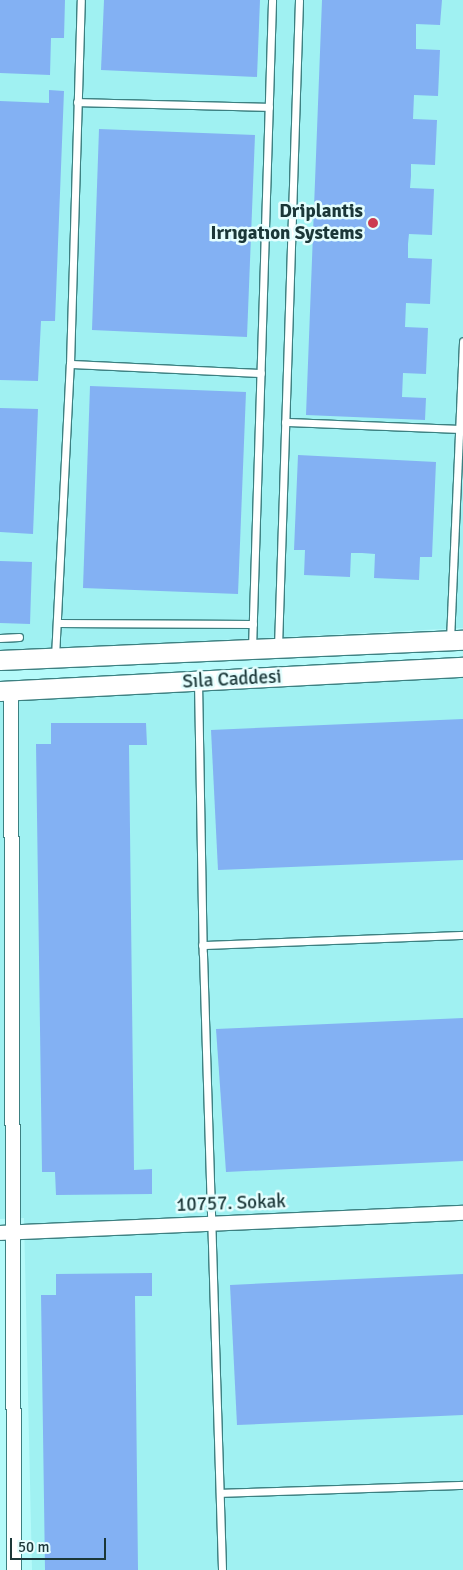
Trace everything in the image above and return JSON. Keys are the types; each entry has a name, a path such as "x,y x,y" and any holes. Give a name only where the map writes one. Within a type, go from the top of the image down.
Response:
{"street":[{"name":"Sıla Caddesi","path":"0,660 278,650 456,641"},
{"name":"Sıla Caddesi","path":"6,691 463,668"},
{"path":"6,691 6,1233 14,1570"},
{"name":"10757. Sokak","path":"6,1233 463,1213"}],"lane":[{"path":"55,658 70,364 81,0"},
{"path":"252,651 272,0"},
{"path":"278,650 299,0"},
{"path":"77,102 269,107"},
{"path":"456,641 463,341"},
{"path":"70,364 261,372"},
{"path":"286,422 462,429"},
{"path":"57,623 253,624"},
{"path":"0,638 19,637"},
{"path":"198,681 202,945 222,1570"},
{"path":"202,945 463,935"},
{"path":"220,1493 463,1485"}],"shaded area":[{"path":"0,0 463,0 463,628 0,651"},
{"path":"463,676 463,1570 32,1570 24,1218 0,1219 0,699"}],"building":[{"path":"0,0 65,0 64,38 51,38 50,75 0,73"},
{"path":"104,0 260,0 257,77 101,70"},
{"path":"322,0 442,0 440,25 416,24 416,49 440,50 438,96 414,95 413,119 437,120 435,165 411,164 410,188 434,189 432,235 409,234 408,244 408,258 432,259 430,304 406,303 405,327 428,328 426,374 403,373 402,397 426,398 425,420 306,415"},
{"path":"49,90 64,91 55,321 41,321 38,381 0,380 0,101 49,103"},
{"path":"99,129 255,135 247,337 92,330"},
{"path":"90,386 246,392 238,594 83,588"},
{"path":"0,408 38,409 33,534 0,532"},
{"path":"298,455 436,462 432,557 420,557 419,580 374,578 375,554 362,553 351,553 350,577 304,575 305,550 294,550"},
{"path":"0,561 32,562 30,624 0,623"},
{"path":"463,719 463,860 218,870 211,730"},
{"path":"51,723 146,723 147,745 129,745 134,1170 152,1169 152,1194 56,1195 55,1172 42,1172 36,744 51,744"},
{"path":"463,1018 463,1161 226,1172 216,1029"},
{"path":"152,1273 152,1296 135,1296 138,1570 45,1570 41,1295 56,1295 56,1274"},
{"path":"463,1274 463,1415 237,1425 230,1285"}],"place":[{"name":"Driplantis Irrıgatıon Systems","path":"373,223"}]}
